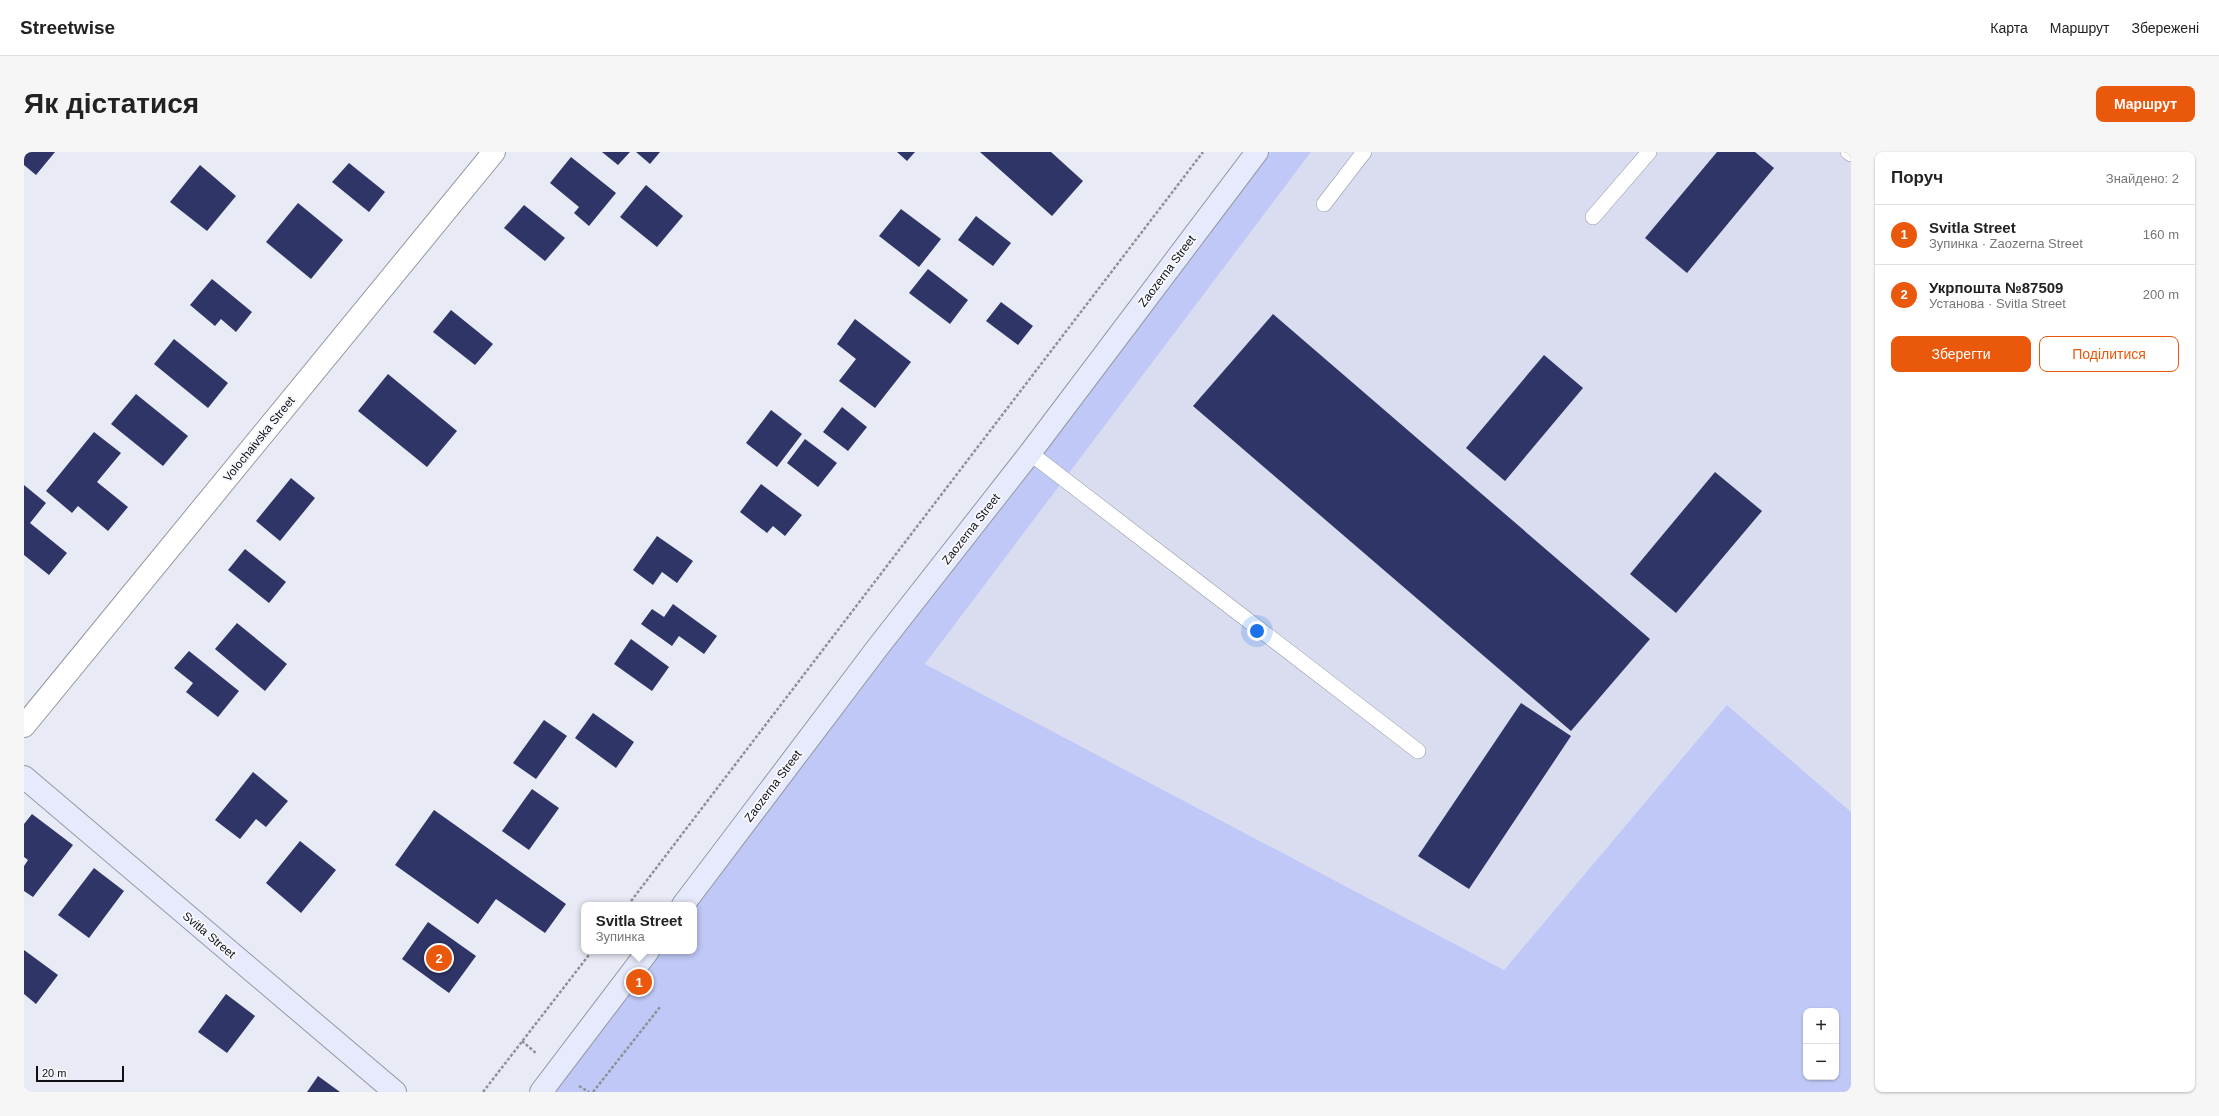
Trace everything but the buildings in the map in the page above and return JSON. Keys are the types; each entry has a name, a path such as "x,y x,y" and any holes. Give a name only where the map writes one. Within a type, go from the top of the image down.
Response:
{"street":[{"name":"Volochaivska Street","path":"24,726 494,152"},
{"name":"Zaozerna Street","path":"685,902 878,646 1030,453 1258,152"},
{"name":"Svitla Street","path":"24,777 395,1092"},
{"path":"541,1092 646,954"}],"lane":[{"path":"1324,204 1364,152"},
{"path":"1593,216 1649,152"},
{"path":"1030,453 1418,751"}],"path":[{"path":"630,902 1203,152"},
{"path":"483,1092 590,954"},
{"path":"593,1092 660,1007"}],"shaded area":[{"path":"1257,152 1311,152 925,664 1504,970 1727,705 1851,812 1851,1092 541,1092 646,954 697,954 696,902"},
{"path":"1311,152 1851,152 1851,812 1727,705 1504,970 925,664"}],"place":[{"name":"Укрпошта №87509","path":"439,958"},
{"name":"Svitla Street","path":"639,982"}]}
